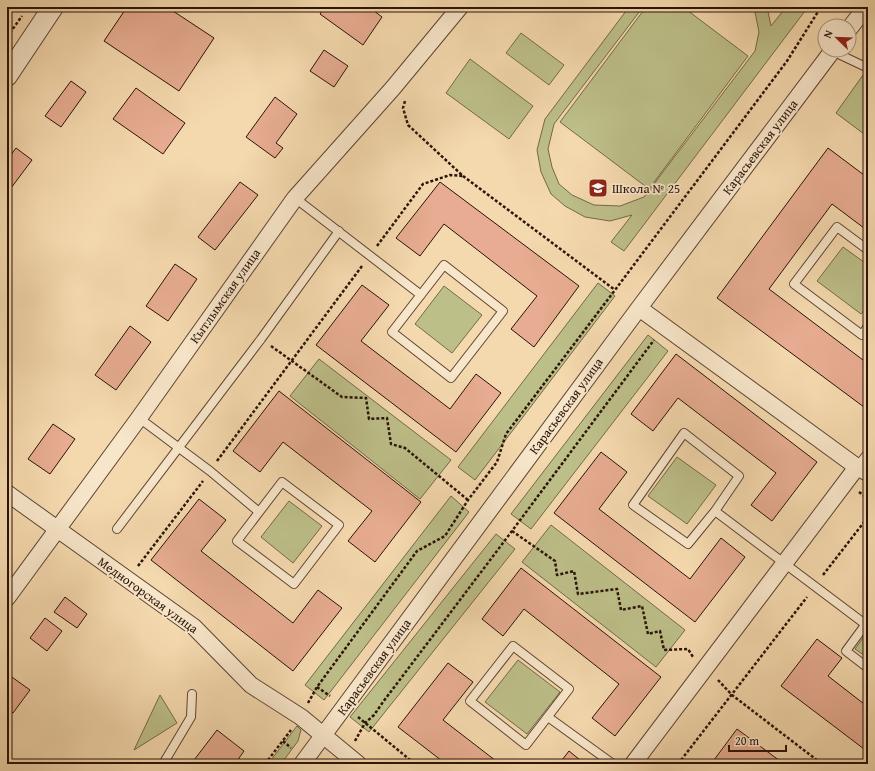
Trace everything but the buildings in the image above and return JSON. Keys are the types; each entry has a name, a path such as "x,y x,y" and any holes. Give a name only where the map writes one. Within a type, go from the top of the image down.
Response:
{"street":[{"path":"7,76 53,7"},
{"name":"Кытлымская улица","path":"7,598 139,418 295,198 393,88 460,7"},
{"path":"857,19 866,7"},
{"name":"Карасьевская улица","path":"302,764 826,58"},
{"path":"633,764 785,564 863,470 639,308"},
{"name":"Медногорская улица","path":"7,494 194,627 251,685 301,717 353,760"}],"lane":[{"path":"848,58 868,68"},
{"path":"295,198 421,295"},
{"path":"868,250 837,227 794,284 862,335 868,326"},
{"path":"117,529 261,339 339,231"},
{"path":"444,265 503,311 451,378 392,332 421,295 444,265"},
{"path":"139,418 210,471 259,512"},
{"path":"684,433 739,476 715,511 688,544 633,505 684,433"},
{"path":"863,470 868,453"},
{"path":"282,482 339,525 294,584 237,541 259,512 282,482"},
{"path":"715,511 814,586 867,622 846,651 868,668"},
{"path":"513,646 569,689 548,717 526,744 470,702 513,646"},
{"path":"163,764 191,717 192,694"},
{"path":"548,717 613,764"}],"path":[{"path":"415,764 345,706 317,687 417,551 445,536 468,500 498,462 506,434 786,61 822,7"},
{"path":"7,37 24,13"},
{"path":"408,95 403,108 408,124 464,176 615,290"},
{"path":"128,579 423,184 450,175 464,176"},
{"path":"353,760 364,723 374,715 656,337"},
{"path":"261,339 342,397 366,398 369,419 387,418 391,444 405,448 468,500"},
{"path":"678,764 868,517"},
{"path":"512,531 555,561 557,575 574,571 578,594 617,589 621,610 642,606 648,634 660,632 664,650 688,649 695,660 706,668 732,695 822,764"}],"green space":[{"path":"629,7 643,7 554,124 548,149 552,167 559,184 572,195 594,205 620,206 644,197 755,51 759,32 754,7 767,7 771,26 786,7 808,7 624,251 611,242 632,215 610,221 585,217 565,206 551,194 541,172 537,150 545,119"},
{"path":"646,7 683,7 748,56 649,189 560,122"},
{"path":"521,33 564,65 549,85 506,53"},
{"path":"470,59 533,106 509,139 446,93"},
{"path":"863,75 868,79 868,137 836,113"},
{"path":"843,247 868,265 868,306 861,314 817,281"},
{"path":"598,283 615,296 475,480 458,467"},
{"path":"444,286 482,315 452,353 415,324"},
{"path":"648,335 668,351 531,529 511,514"},
{"path":"319,359 451,460 420,499 290,396"},
{"path":"677,457 716,485 687,524 648,496"},
{"path":"451,496 469,512 324,700 305,685"},
{"path":"289,501 322,526 293,563 261,537"},
{"path":"551,525 685,630 656,667 522,562"},
{"path":"496,534 515,549 369,732 350,717"},
{"path":"868,631 868,658 855,649"},
{"path":"518,660 560,692 527,734 485,702"},
{"path":"160,695 177,723 134,750"},
{"path":"297,726 301,730 298,741 281,764 268,764"}],"place":[{"name":"Школа № 25","path":"598,188"}]}
